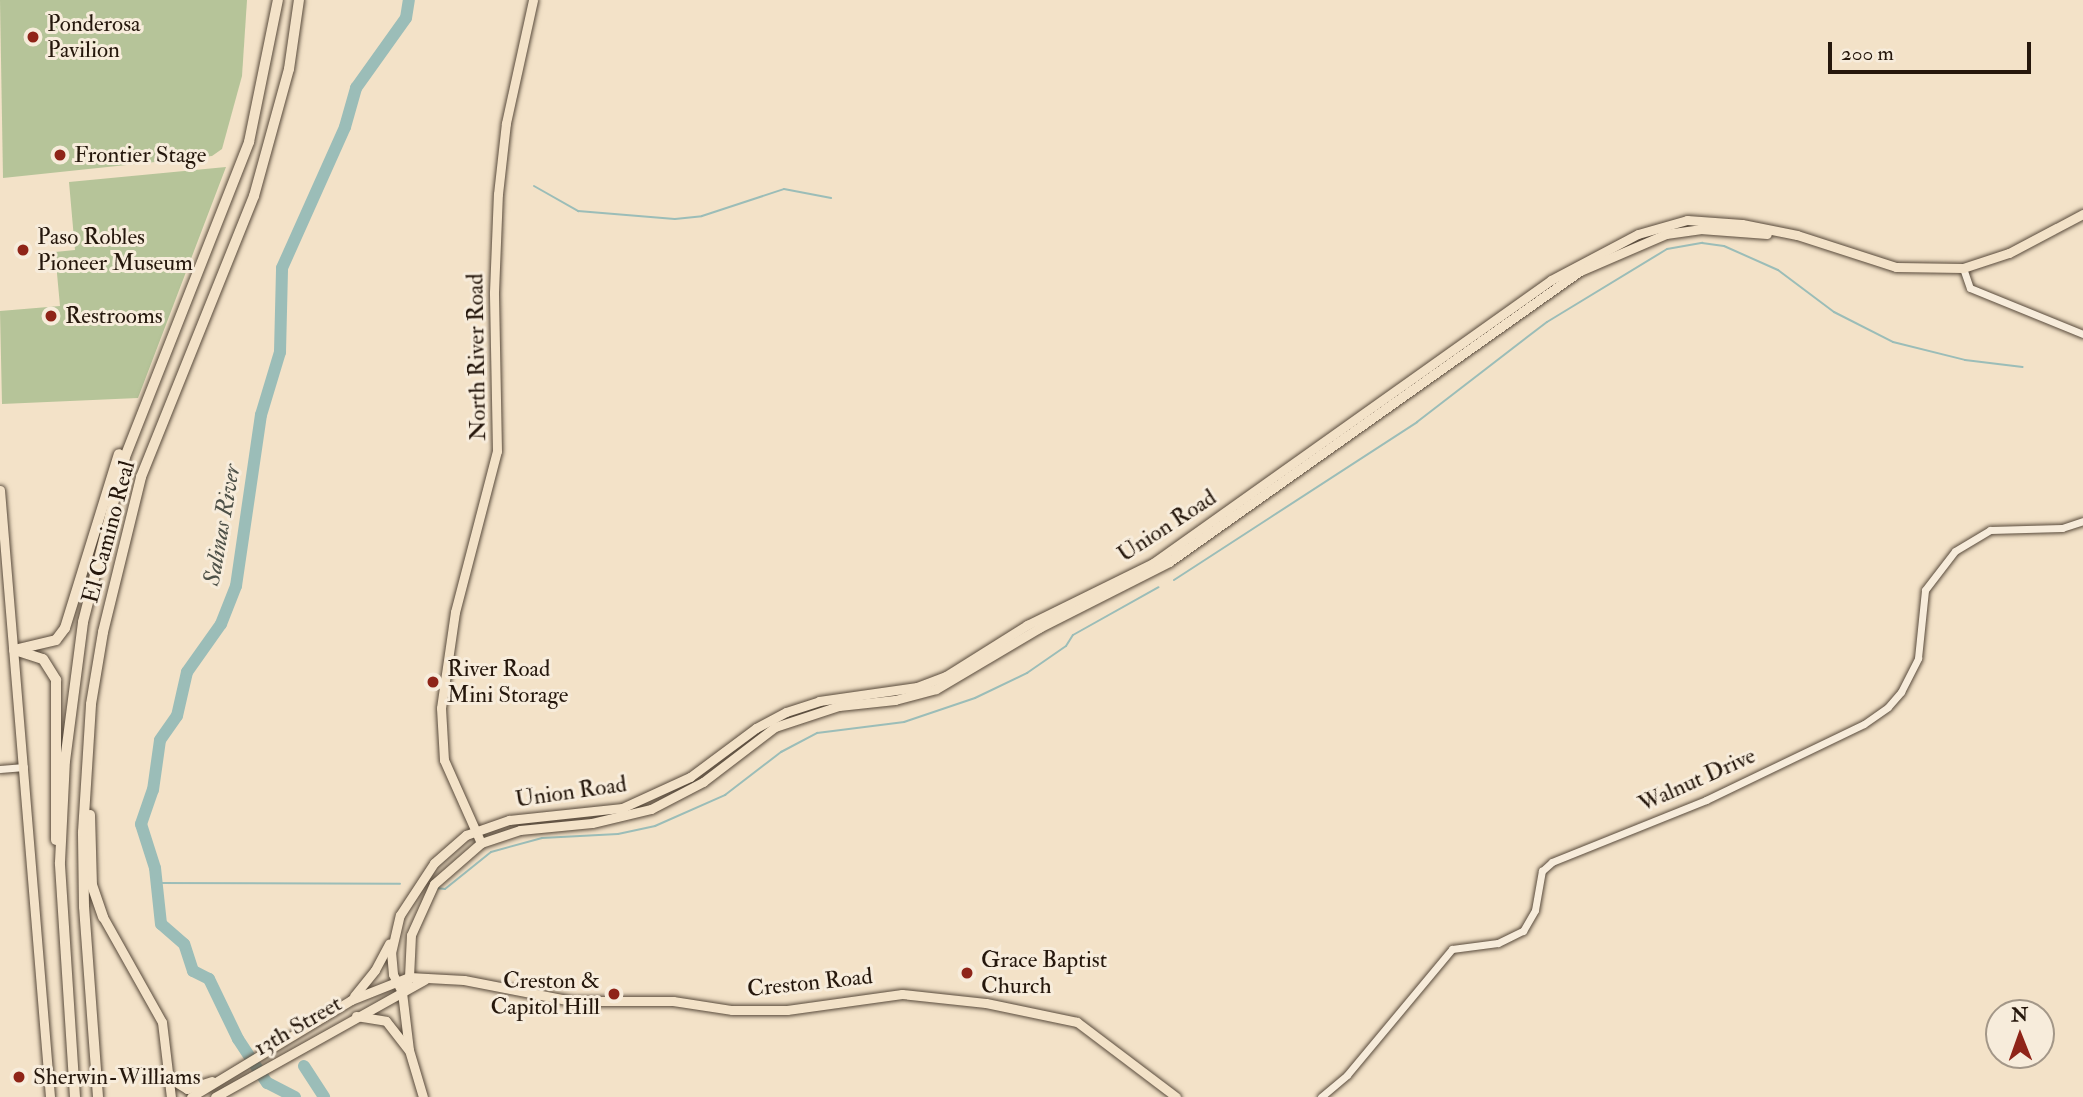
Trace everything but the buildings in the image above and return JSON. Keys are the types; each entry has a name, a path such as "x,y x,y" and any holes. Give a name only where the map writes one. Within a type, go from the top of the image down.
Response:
{"highway":[{"name":"El Camino Real","path":"75,1097 60,862 69,712 85,609 117,485 162,359 213,240 249,142 278,0"},
{"name":"El Camino Real","path":"98,1097 83,907 85,769 96,669 129,518 171,396 254,196 289,69 299,0"},
{"path":"14,650 56,640 65,628 121,450 153,368 162,359"},
{"path":"14,650 43,659 56,680 55,830 60,862"},
{"path":"85,769 92,885 103,917"}],"main road":[{"name":"North River Road","path":"481,843 444,760 441,708 453,622 497,451 494,292 498,194 506,123 533,0"},
{"name":"Union Road","path":"474,830 509,820 622,808 690,777 756,728 786,712 819,701 917,687 953,672 1027,625 1153,563 1551,280 1639,234 1687,220 1777,230 1896,267 1963,268 2009,253 2083,214"},
{"name":"Union Road","path":"481,843 520,830 592,823 651,809 703,782 775,727 839,706 916,696 965,674 1039,628 1169,562 1557,287 1642,241 1700,229 1811,240"},
{"path":"0,490 50,1097"},
{"path":"348,1001 375,970 394,929 434,863 474,830"},
{"path":"402,992 409,977 411,935 423,901 445,872 481,843"},
{"path":"103,917 162,1022 171,1097"},
{"path":"394,929 391,953 395,981 402,992 409,1050 423,1097"},
{"name":"Creston Road","path":"348,1001 409,977 424,980 464,980 572,1001 698,1002 756,1011 880,995 963,999 1077,1022 1176,1097"},
{"name":"Creston Road","path":"402,992 424,980"},
{"name":"13th Street","path":"215,1097 354,1016 402,992"},
{"name":"13th Street","path":"191,1097 348,1001"},
{"path":"354,1016 386,1021 409,1050"},
{"path":"169,1078 183,1088 209,1084"}],"street":[{"path":"1963,268 1970,288 2083,334"},
{"name":"Walnut Drive","path":"1321,1097 1347,1075 1452,949 1498,943 1523,932 1535,910 1542,871 1552,862 1706,800 1864,724 1888,707 1901,692 1918,658 1925,590 1955,551 1990,530 2041,530 2083,521"},
{"path":"0,769 24,767"}],"green space":[{"path":"0,0 247,0 242,76 222,149 212,156 3,178"},
{"path":"226,167 138,398 2,404 0,311 60,306 55,252 75,250 69,182"}],"water":[{"path":"239,585 232,611 221,624 221,609"}],"waterway":[{"name":"Salinas River","path":"295,1097 267,1083 238,1039 209,979 193,971 184,944 161,924 155,868 141,824 153,790 160,740 177,716 187,672 221,624 236,586 261,415 280,352 282,268 345,127 356,88 406,18 409,0"},
{"path":"534,186 578,211 675,219 702,216 784,189 831,198"},
{"path":"1174,580 1417,422 1547,322 1667,249 1702,243 1724,246 1778,270 1834,312 1893,342 1965,360 2023,367"},
{"path":"436,888 445,889 491,852 542,838 618,834 655,826 725,795 781,752 817,733 904,722 975,698 1027,673 1066,646 1073,635 1159,587"},
{"path":"157,883 400,884"},
{"name":"Salinas River","path":"304,1066 324,1097"}],"place":[{"name":"Ponderosa Pavilion","path":"33,37"},
{"name":"Frontier Stage","path":"60,155"},
{"name":"Paso Robles Pioneer Museum","path":"23,250"},
{"name":"Restrooms","path":"51,316"},
{"name":"River Road Mini Storage","path":"433,682"},
{"name":"Grace Baptist Church","path":"967,973"},
{"name":"Creston & Capitol Hill","path":"614,994"},
{"name":"Sherwin-Williams","path":"19,1077"}]}
